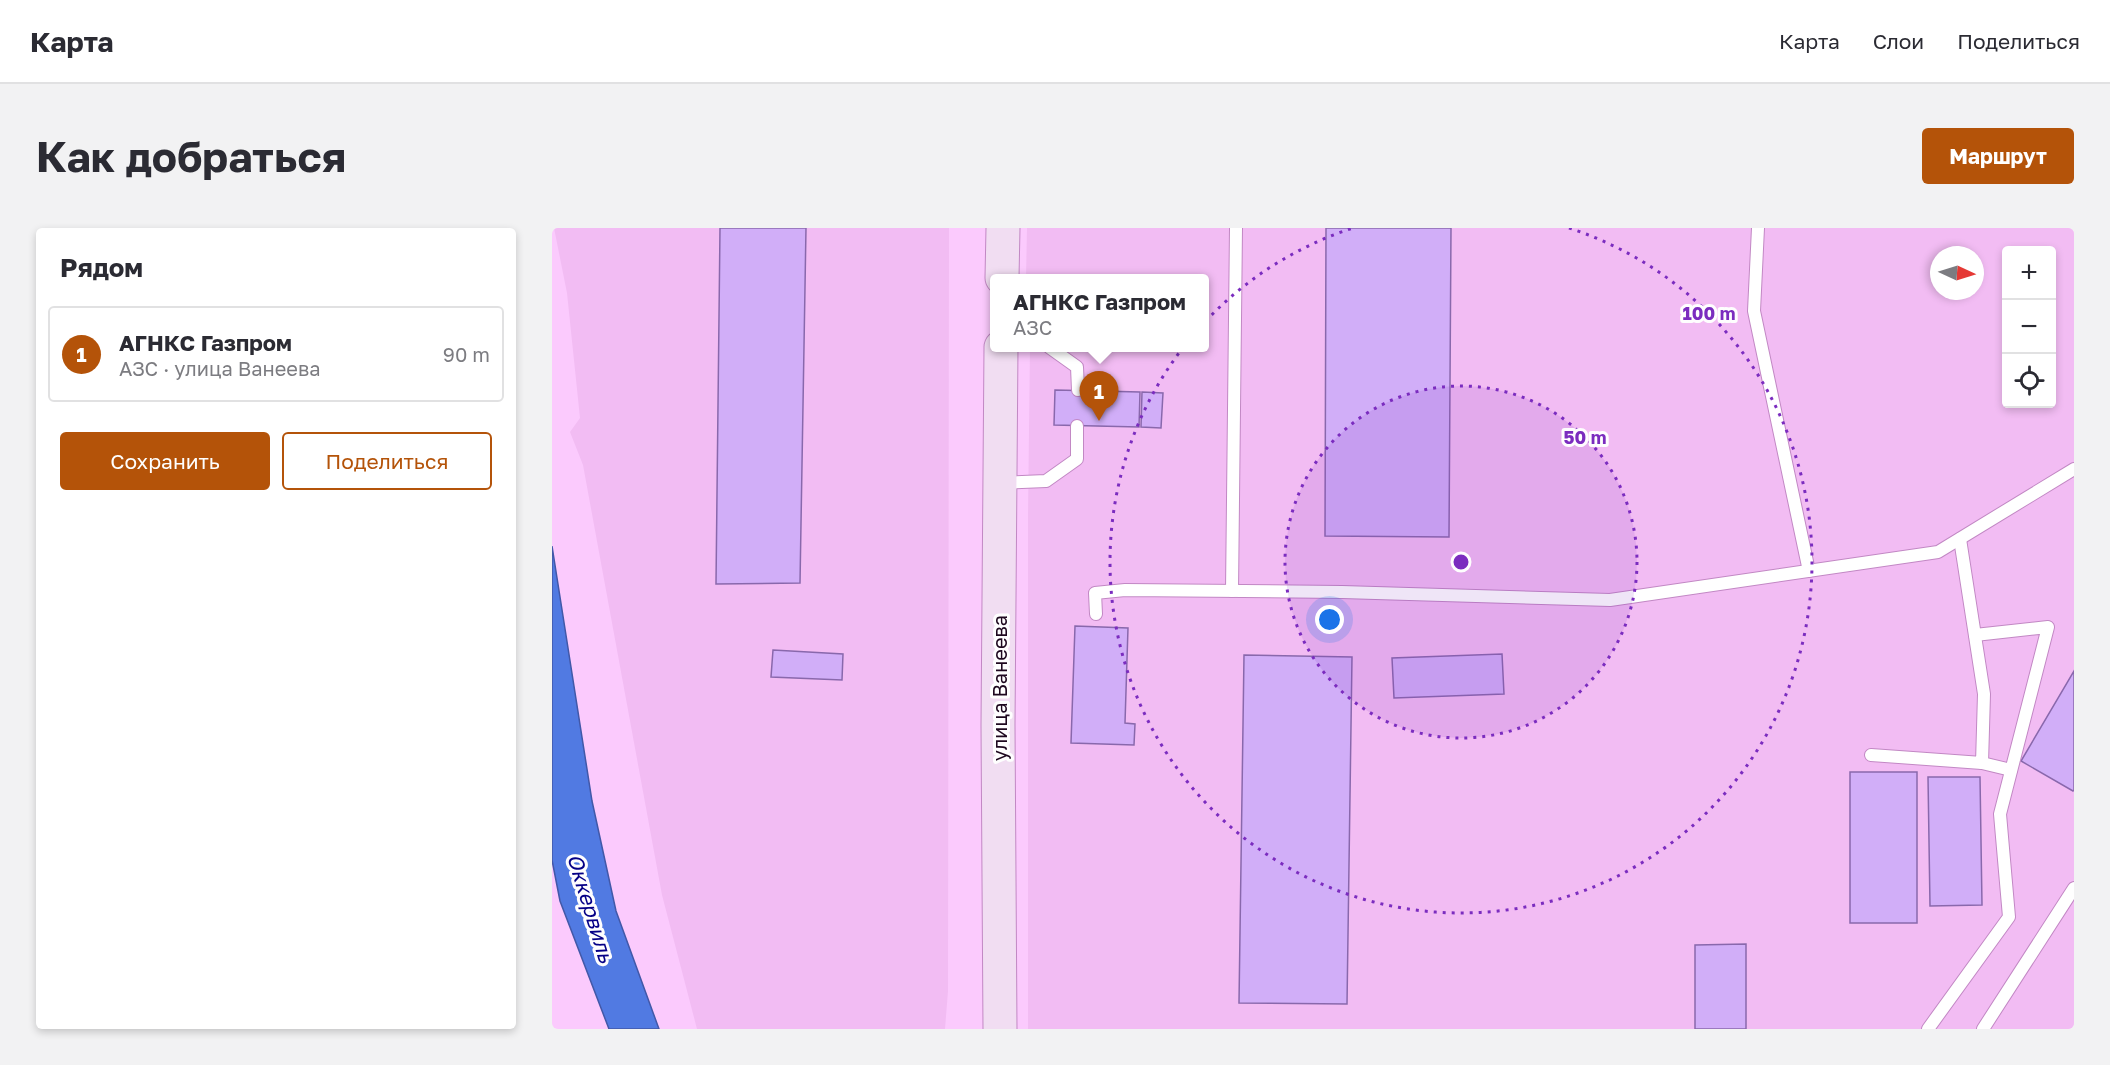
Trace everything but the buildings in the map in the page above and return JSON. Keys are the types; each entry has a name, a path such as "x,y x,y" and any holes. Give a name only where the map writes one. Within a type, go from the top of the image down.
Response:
{"street":[{"path":"1002,274 1003,228"},
{"name":"улица Ванеева","path":"1000,1029 998,714 1001,352"}],"lane":[{"path":"1232,591 1236,228"},
{"path":"1758,228 1754,311 1809,571"},
{"path":"1054,352 1077,367 1078,390"},
{"path":"1000,483 1046,481 1077,459 1077,426"},
{"path":"1096,614 1095,593 1125,590 1342,592 1610,600 1938,552 2074,469"},
{"path":"1960,539 1984,694 1982,763"},
{"path":"1928,1029 2008,916 2000,814 2048,627 1975,635"},
{"path":"1871,755 1982,763 2011,770"},
{"path":"1983,1029 2074,888"}],"shaded area":[{"path":"554,228 949,228 948,991 945,1029 697,1029 662,895 583,465 570,432 580,418 567,293"},
{"path":"1027,228 2074,228 2074,1029 1028,1029 1030,352 1209,352 1209,274 1026,274"}],"water":[{"name":"Оккервиль","path":"552,546 592,801 616,911 659,1029 609,1029 560,901 552,860"}],"place":[{"name":"АГНКС Газпром","path":"1099,421"}]}
